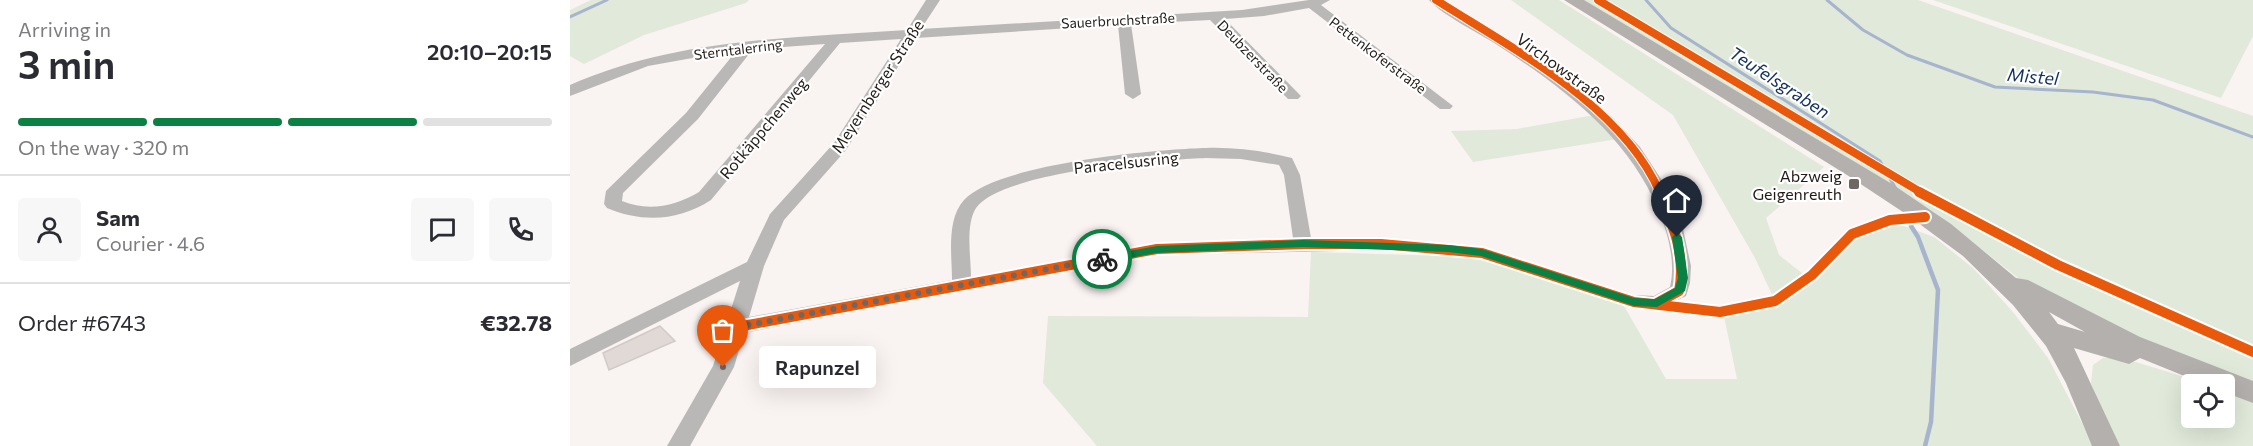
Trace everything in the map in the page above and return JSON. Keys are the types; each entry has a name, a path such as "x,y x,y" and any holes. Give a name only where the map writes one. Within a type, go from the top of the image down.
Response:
{"main road":[{"path":"1572,0 1865,177 1947,232 1988,266 2108,340"},
{"path":"1988,266 2048,329 2085,393 2106,446"},
{"path":"2048,329 2108,340 2253,392"},
{"path":"2085,393 2085,367 2088,360 2101,352 2108,340"}],"street":[{"name":"Meyernberger Straße","path":"678,446 723,367 755,266 776,218 840,146 933,0"},
{"name":"Virchowstraße","path":"1303,244 1381,244 1482,253 1634,302 1657,303 1679,291 1683,278 1677,237 1659,190 1631,146 1600,114 1563,84 1436,0"},
{"name":"Sauerbruchstraße","path":"911,34 1213,15 1317,2"},
{"name":"Pettenkoferstraße","path":"1317,2 1445,106"},
{"name":"Deubzerstraße","path":"1213,15 1293,96"},
{"path":"1125,20 1133,94"},
{"name":"Sterntalerring","path":"570,91 602,77 645,63 748,46 911,34"},
{"name":"Rotkäppchenweg","path":"748,46 692,116 624,181 612,198 614,204 621,208 661,212 683,210 705,196 836,39"},
{"name":"Paracelsusring","path":"962,285 964,214 981,195 1004,184 1034,175 1078,166 1212,153 1286,162 1292,175 1303,244"},
{"path":"737,327 1157,249 1303,244"},
{"path":"570,358 755,266"}],"green space":[{"path":"591,0 749,0 746,3 644,35 584,64 570,56 570,10"},
{"path":"1511,0 1559,0 1824,167 1766,218 1779,255 1812,281 1858,237 1896,223 1934,237 1973,268 2013,312 2048,358 2094,446 1097,446 1043,383 1048,316 1308,317 1311,252 1479,257 1624,306 1666,379 1737,379 1724,316 1775,301 1755,258 1673,115"},
{"path":"1583,0 1918,0 2253,116 2253,386 2235,380 2235,374 2217,374 2193,366 2031,288 1934,212"},
{"path":"1933,0 2253,0 2253,36 2221,98"},
{"path":"1600,114 1624,138 1473,162 1451,131 1517,129"},
{"path":"2119,357 2181,376 2181,428 2235,428 2235,393 2253,399 2253,446 2115,446 2091,383 2093,365 2103,358"}],"building":[{"path":"660,326 675,341 609,370 603,353"}],"waterway":[{"path":"570,17 607,0"},
{"name":"Teufelsgraben","path":"1646,0 1671,28 1880,161 1896,189"},
{"name":"Mistel","path":"1827,0 1863,30 1907,55 1995,87 2093,92 2153,100 2253,137"},
{"name":"Teufelsgraben","path":"1911,226 1918,237 1938,290 1931,422 1925,446"}],"cycle path":[{"path":"1436,0 1506,44 1575,93 1606,120 1634,151 1656,185 1673,224 1680,258 1679,291 1657,303"},
{"path":"1598,0 1948,209 2058,265 2253,352"},
{"path":"737,327 1157,249 1305,244 1381,244 1482,253 1634,302 1720,312 1775,301 1812,275 1852,234 1890,220 1925,217"}],"way so far":[{"path":"723,367 737,327 1102,259"}],"place":[{"name":"Abzweig Geigenreuth","path":"1854,184"},
{"name":"Rapunzel","path":"723,367"}],"route":[{"path":"1102,259 1157,249 1303,244 1381,244 1448,249 1482,253 1634,302 1657,303 1679,291 1683,278 1677,237"}]}
